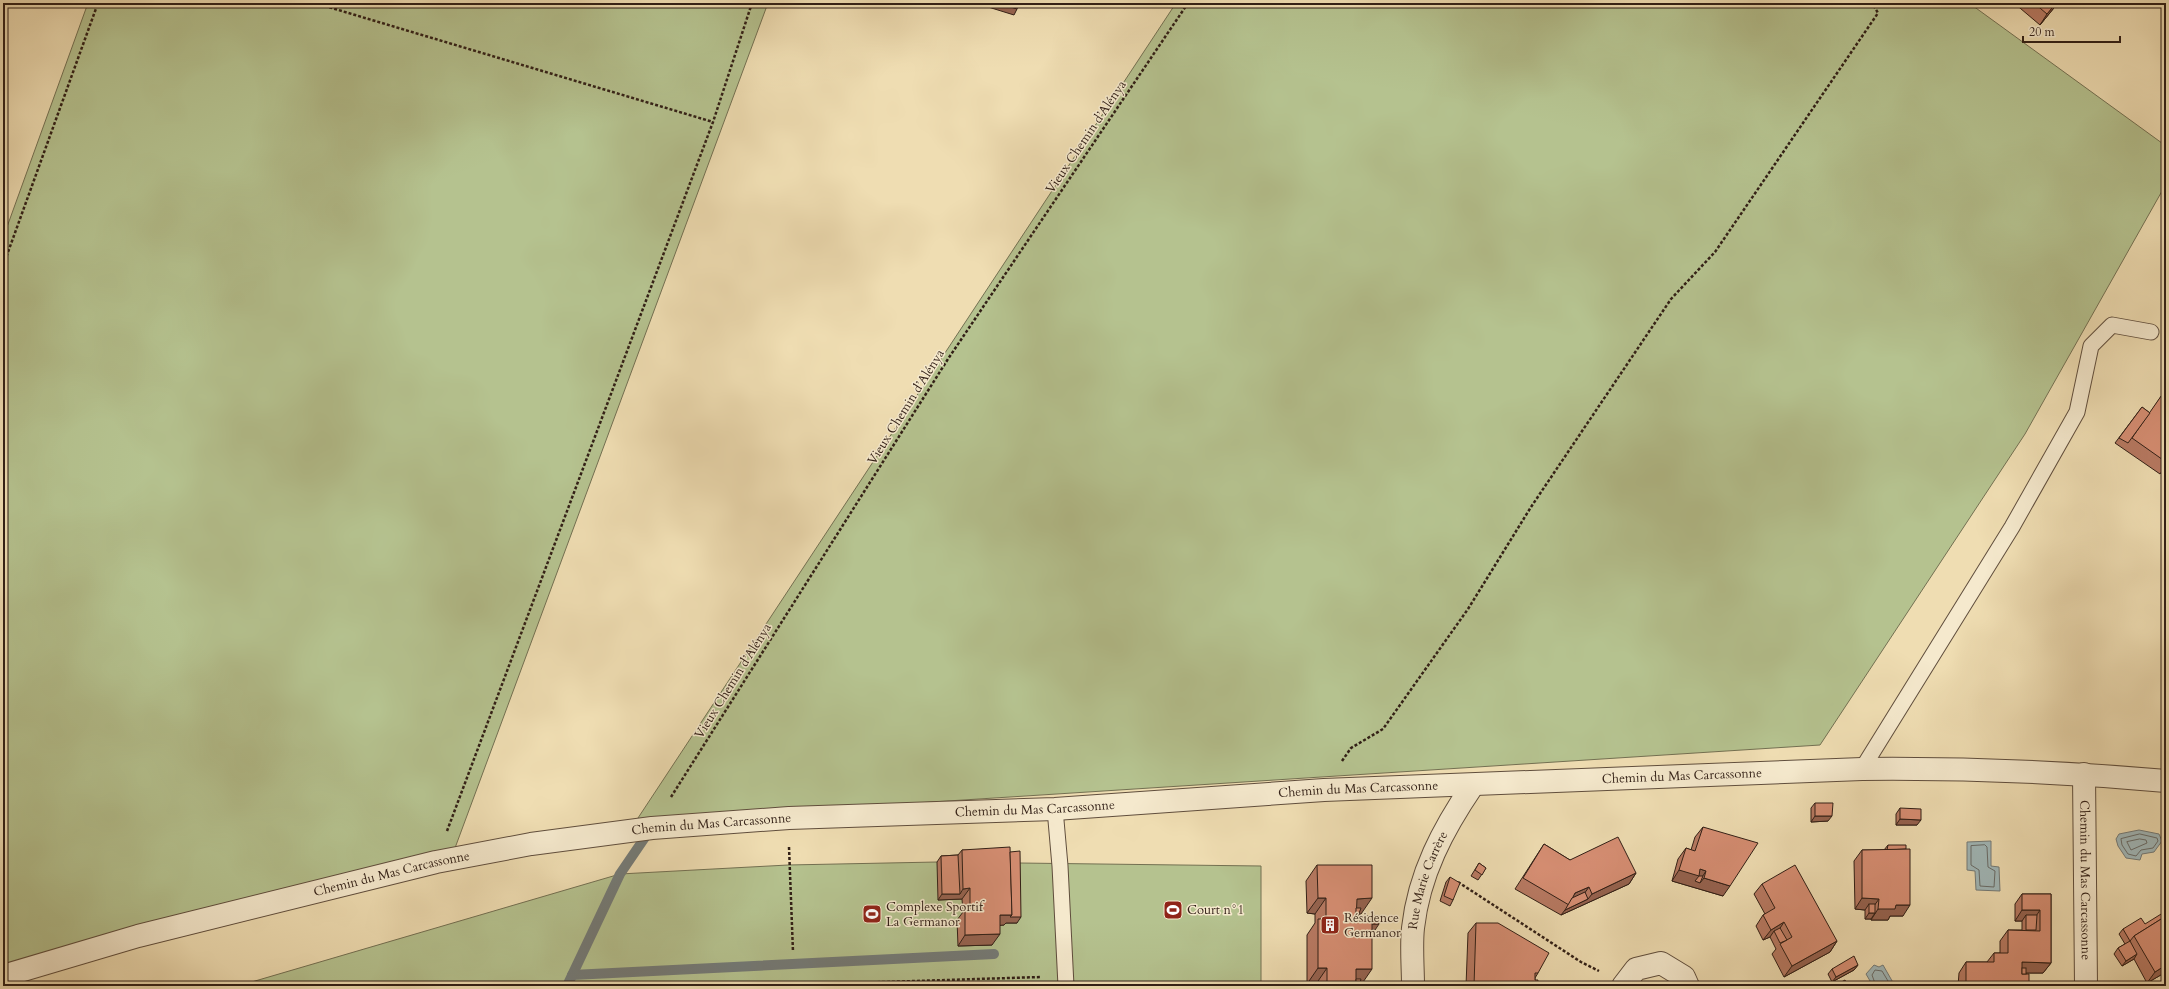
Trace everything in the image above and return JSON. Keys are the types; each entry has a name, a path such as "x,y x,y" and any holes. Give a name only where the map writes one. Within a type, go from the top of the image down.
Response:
{"street":[{"name":"Chemin du Mas Carcassonne","path":"3,976 138,936 436,862 531,844 652,828 789,818 1055,809 1324,790 1862,770 1928,769 2084,774 2166,781"},
{"name":"Chemin du Mas Carcassonne","path":"2084,774 2086,986"},
{"name":"Rue Marie Carrère","path":"1413,986 1413,928 1420,883 1448,822 1473,785"},
{"path":"1624,984 1636,969 1661,963 1684,977 1688,986"}],"lane":[{"path":"1862,770 2012,527 2077,412 2091,346 2112,325 2151,332"},
{"path":"1055,809 1060,866 1066,980"}],"path":[{"path":"3,266 98,3"},
{"path":"315,3 713,122"},
{"path":"436,862 713,122 752,3"},
{"name":"Vieux Chemin d’Alénya","path":"652,828 948,359 1188,3"},
{"path":"1324,790 1351,748 1382,729 1468,609 1531,506 1671,299 1716,252 1878,13 1872,3"},
{"path":"789,818 788,865 793,952"},
{"path":"1431,860 1453,879 1581,962 1624,984"},
{"path":"757,986 938,981 1066,980"}],"green space":[{"path":"88,3 768,3 455,848 3,974 3,238"},
{"path":"1176,3 1969,3 2166,146 2166,184 2025,434 1820,745 636,821"},
{"name":"Complexe Sportif La Germanor","path":"937,862 1261,866 1261,986 238,986 620,874 788,865"}],"water":[{"path":"2139,830 2159,834 2162,841 2154,852 2142,854 2140,860 2126,858 2118,846 2116,839 2119,834"},
{"path":"1991,841 1991,866 1999,867 2000,891 1976,890 1975,871 1967,870 1967,842"},
{"path":"1874,965 1879,967 1883,965 1895,986 1873,986 1866,974"}],"building":[{"path":"1020,3 1017,9 1001,4"},
{"path":"2034,3 2056,3 2047,14"},
{"path":"2166,389 2166,462 2132,438"},
{"path":"2142,407 2150,413 2128,443 2119,438"},
{"path":"1815,803 1833,803 1832,816 1815,816"},
{"path":"1900,808 1921,809 1921,820 1900,819"},
{"path":"1703,827 1758,843 1730,886 1704,878 1706,871 1700,869 1699,876 1679,870 1686,848 1695,851"},
{"path":"1618,837 1636,873 1592,894 1589,887 1575,893 1569,905 1523,878 1544,844 1570,860"},
{"path":"1888,845 1906,845 1906,849 1887,850"},
{"path":"1010,847 1012,915 1000,915 1000,934 965,935 965,909 970,909 970,888 963,889 962,850"},
{"path":"1910,849 1910,905 1896,905 1895,909 1878,909 1879,899 1862,898 1862,850"},
{"path":"1020,851 1021,917 1010,917 1012,915 1010,852"},
{"path":"958,855 960,894 942,894 941,856"},
{"path":"1479,863 1486,868 1482,875 1475,870"},
{"name":"Résidence Germanor","path":"1317,865 1372,865 1372,898 1357,899 1356,920 1372,920 1372,969 1356,969 1356,986 1327,986 1327,968 1318,968 1318,919 1326,919 1326,898 1318,898"},
{"path":"1795,865 1837,941 1792,966 1780,944 1792,937 1784,922 1771,930 1763,915 1775,908 1762,884"},
{"path":"1699,876 1703,876 1700,883 1695,881"},
{"path":"1450,877 1460,883 1453,900 1444,896"},
{"path":"1585,892 1588,899 1565,910 1572,898"},
{"path":"2022,894 2051,894 2051,963 2022,962 2022,974 2029,974 2029,986 1966,986 1966,962 1994,962 1994,953 2008,953 2008,930 2040,931 2040,910 2022,910"},
{"path":"1869,904 1875,904 1875,913 1869,913"},
{"path":"1356,908 1361,908 1358,916 1380,916 1379,924 1372,924 1372,920 1356,920"},
{"path":"2166,911 2166,916 2134,936 2130,941 2123,929 2141,918 2145,924"},
{"path":"2026,915 2037,915 2036,930 2026,930"},
{"path":"2166,916 2166,965 2155,972 2134,936"},
{"path":"1476,923 1498,923 1549,953 1538,973 1535,973 1535,980 1538,980 1537,986 1474,986"},
{"path":"1780,928 1787,940 1780,943 1774,931"},
{"path":"2130,941 2137,954 2126,961 2118,948"},
{"path":"1854,956 1858,965 1836,977 1832,969"},
{"path":"2022,968 2026,968 2026,974 2022,974"},
{"path":"1356,979 1361,979 1359,986 1356,986"},
{"path":"1845,980 1848,986 1834,986"}],"waterway":[{"path":"567,986 620,874 650,830"},
{"path":"572,975 994,954"}],"place":[{"name":"Court n°1","path":"1173,910"},
{"name":"Complexe Sportif La Germanor","path":"872,914"},
{"name":"Résidence Germanor","path":"1330,925"}]}
